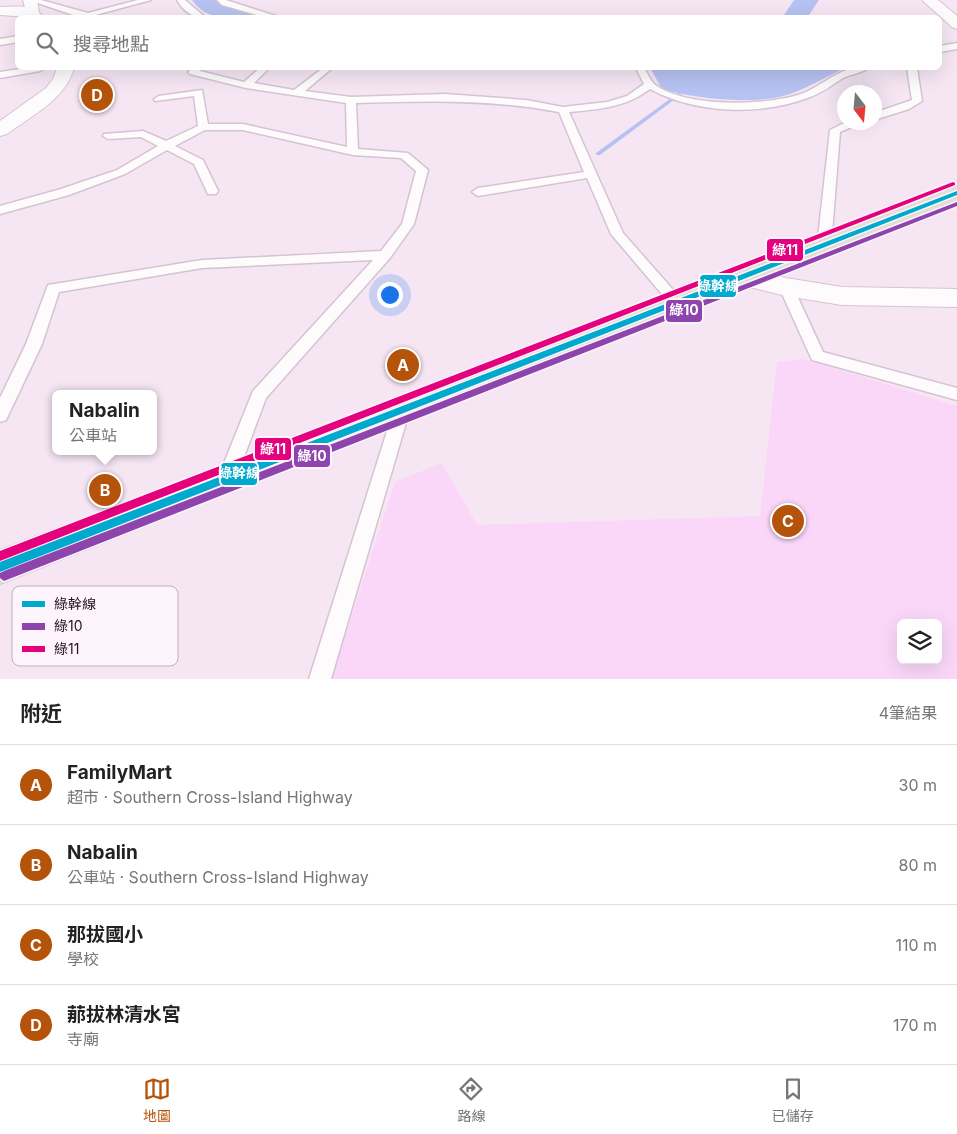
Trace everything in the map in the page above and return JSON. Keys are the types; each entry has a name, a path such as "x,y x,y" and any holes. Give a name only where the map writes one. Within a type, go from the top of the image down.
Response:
{"main road":[{"path":"0,567 824,246 957,192"}],"street":[{"path":"929,0 957,24"},
{"path":"0,11 33,7"},
{"path":"0,130 52,92 62,80 64,70"},
{"path":"742,277 786,288 842,296 957,298"}],"lane":[{"path":"33,7 88,15 147,0"},
{"path":"181,0 184,5 198,15"},
{"path":"221,0 225,3 267,15"},
{"path":"0,42 15,40"},
{"path":"942,49 957,46"},
{"path":"0,75 29,70"},
{"path":"196,70 194,72 246,85 351,100 445,97 526,103 563,110 608,105 631,98 649,85"},
{"path":"246,85 263,70"},
{"path":"296,93 325,70"},
{"path":"641,70 649,85 663,94 690,101 724,105 775,104 807,96 844,75 858,70"},
{"path":"882,114 917,101 912,70"},
{"path":"159,99 199,92 203,127"},
{"path":"351,100 353,152"},
{"path":"563,110 617,234 677,303"},
{"path":"0,210 65,192 121,172 203,127 242,127 353,152 404,155 422,170 408,224 385,255 259,395 227,478"},
{"path":"824,246 835,130 837,129"},
{"path":"108,136 143,134 199,162 212,191"},
{"path":"478,192 591,174"},
{"path":"0,415 34,344 53,288 202,264 385,255"},
{"path":"786,288 817,356 957,394"},
{"path":"320,679 402,409"}],"shaded area":[{"path":"804,359 957,406 957,679 331,679 395,482 442,463 477,525 760,516 777,362"}],"water":[{"path":"651,70 841,70 793,93 763,99 728,100 692,96 662,89"}],"waterway":[{"path":"204,0 209,6 238,15"},
{"path":"796,15 807,0"},
{"path":"598,154 680,94"}],"transit line":[{"name":"綠11","path":"0,556 953,184"},
{"name":"綠幹線","path":"0,567 957,193"},
{"name":"綠10","path":"4,576 957,204"}],"place":[{"name":"𦰡拔林清水宮","path":"97,95"},
{"name":"FamilyMart","path":"403,365"},
{"name":"Nabalin","path":"105,490"},
{"name":"那拔國小","path":"788,521"}]}
